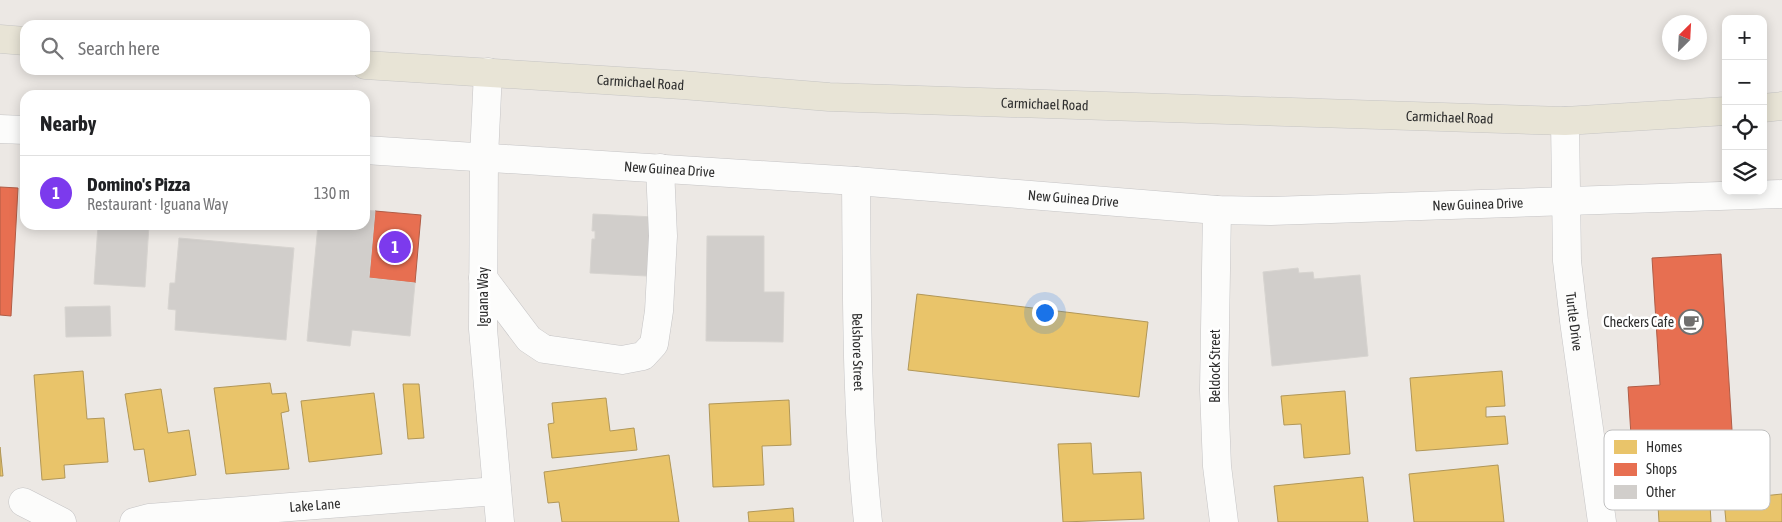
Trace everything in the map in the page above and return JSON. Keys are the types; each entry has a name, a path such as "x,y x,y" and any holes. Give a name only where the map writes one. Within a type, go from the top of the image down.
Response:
{"main road":[{"path":"0,40 20,41"},
{"name":"Carmichael Road","path":"370,65 682,85 829,97 1565,121 1722,110"},
{"path":"1767,108 1782,106"}],"street":[{"name":"Iguana Way","path":"488,72 484,157 483,329 500,522"},
{"name":"Turtle Drive","path":"1565,121 1565,202 1568,261 1574,321 1602,522"},
{"path":"0,129 20,130"},
{"name":"New Guinea Drive","path":"370,150 856,181 1217,210 1271,211 1782,194"},
{"path":"483,278 529,339 544,349 622,360 643,356 654,344 659,311 663,236 660,168"},
{"name":"Belshore Street","path":"856,181 859,407 861,460 868,522"},
{"name":"Beldock Street","path":"1217,210 1214,390 1217,466 1224,522"},
{"name":"Lake Lane","path":"134,522 149,518 497,492"},
{"path":"23,502 62,522"}],"building: Homes":[{"path":"917,294 1148,322 1139,397 908,370"},
{"path":"83,371 87,419 104,418 108,462 64,465 65,478 42,480 34,375"},
{"path":"1502,371 1505,406 1486,407 1486,417 1505,416 1508,444 1416,451 1410,378"},
{"path":"270,383 272,394 286,393 289,411 281,413 289,469 226,474 214,388"},
{"path":"403,384 419,384 424,438 408,439"},
{"path":"161,389 168,433 189,430 196,475 149,482 144,449 134,450 125,394"},
{"path":"1345,391 1350,454 1304,458 1301,424 1284,425 1281,396"},
{"path":"374,393 382,454 309,462 301,401"},
{"path":"606,398 610,431 634,428 637,450 552,458 548,424 554,423 552,403"},
{"path":"789,400 791,445 762,446 764,485 713,487 709,404"},
{"path":"1091,443 1093,474 1141,472 1144,519 1063,522 1058,444"},
{"path":"0,447 3,476 0,476"},
{"path":"669,455 679,522 562,522 559,502 548,503 544,472"},
{"path":"1498,465 1504,522 1414,522 1409,474"},
{"path":"1363,477 1368,522 1278,522 1274,486"},
{"path":"1782,494 1782,522 1726,522 1725,510 1770,510 1770,495"},
{"path":"793,508 794,522 749,522 748,512"},
{"path":"1658,510 1710,510 1711,522 1659,522"}],"building: Shops":[{"path":"0,187 18,188 11,316 0,315"},
{"path":"375,211 421,215 415,283 369,278"},
{"name":"Checkers Cafe","path":"1721,254 1732,430 1631,430 1628,387 1660,385 1652,258"}],"building: Other":[{"path":"370,210 375,211 369,278 415,283 410,336 352,330 350,346 307,341 318,230 370,230"},
{"path":"593,214 654,217 652,242 649,242 647,276 590,273 592,239 595,239 595,231 592,231"},
{"path":"98,230 149,230 145,287 94,284"},
{"path":"707,236 764,236 764,292 784,292 783,342 706,341"},
{"path":"179,238 294,248 286,340 175,330 176,310 168,309 170,283 175,283"},
{"path":"1298,268 1299,273 1313,272 1314,279 1360,275 1368,356 1272,366 1263,272"},
{"path":"110,306 111,336 66,337 65,307"}],"place":[{"name":"Domino's Pizza","path":"395,247"},
{"name":"Checkers Cafe","path":"1691,322"}]}
